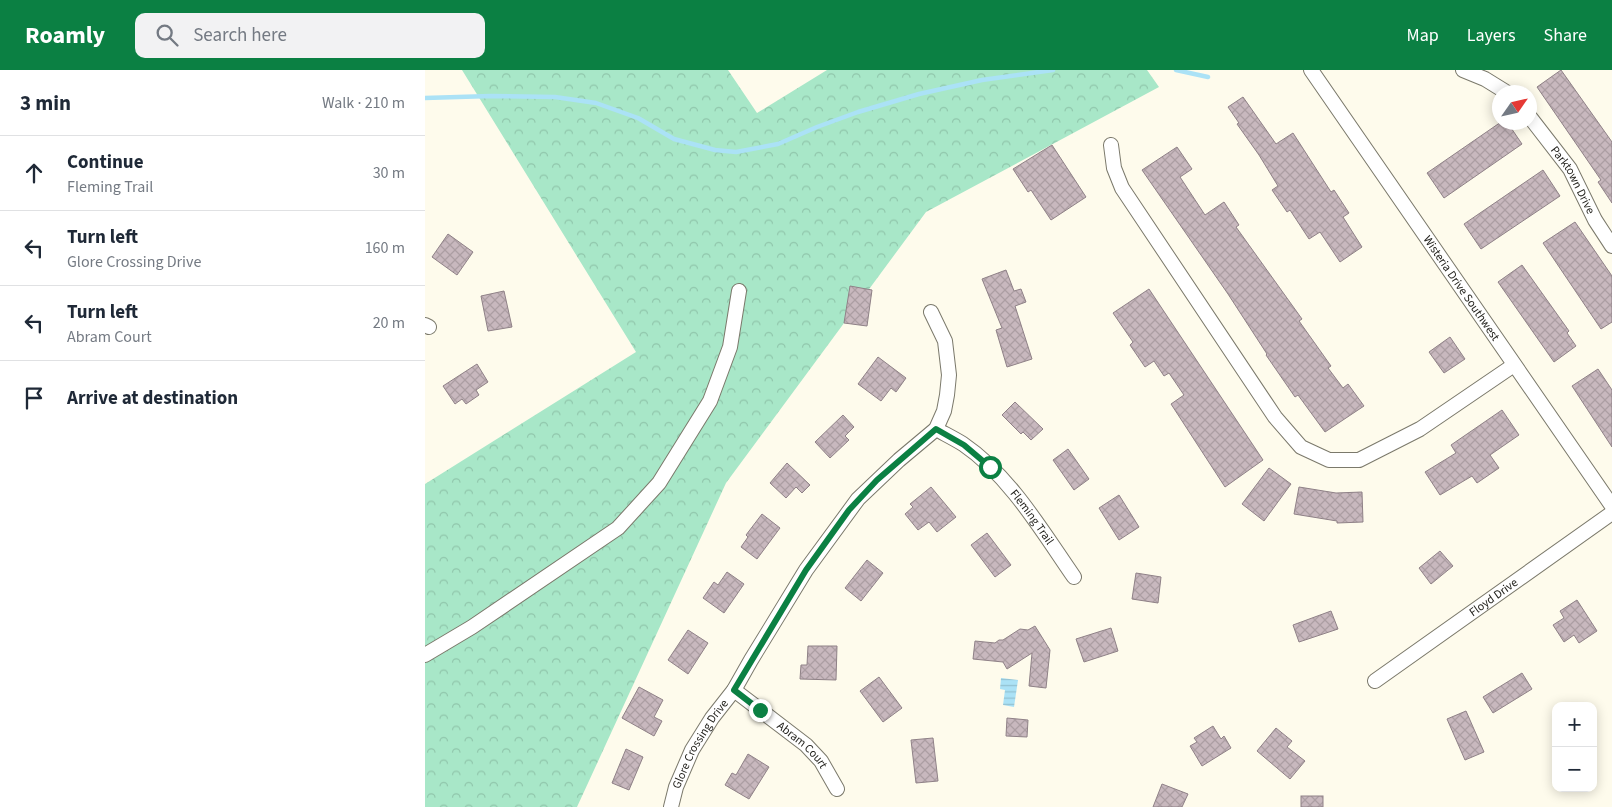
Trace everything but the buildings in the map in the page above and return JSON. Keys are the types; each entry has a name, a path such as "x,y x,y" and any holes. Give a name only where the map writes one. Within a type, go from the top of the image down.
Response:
{"street":[{"name":"Wisteria Drive Southwest","path":"1311,70 1612,506"},
{"path":"1463,70 1495,85"},
{"name":"Parktown Drive","path":"1537,126 1570,169 1595,220 1612,246"},
{"path":"1111,145 1114,168 1122,188 1275,417 1301,447 1329,460 1359,460 1420,429 1515,365"},
{"path":"425,655 472,627 618,528 659,483 710,401 730,347 739,291"},
{"name":"Glore Crossing Drive","path":"671,807 676,786 692,750 712,718 734,690 806,570 849,510 877,480 936,429 944,411 949,375 945,341 931,312"},
{"name":"Fleming Trail","path":"936,429 964,445 990,467 1020,500 1074,577"},
{"name":"Floyd Drive","path":"1375,681 1612,513"},
{"name":"Abram Court","path":"734,690 806,745 821,760 837,789"}],"green space":[{"path":"462,70 728,70 757,113 827,70 1147,70 1159,87 926,212 726,483 577,807 425,807 425,484 636,352"}],"water":[{"path":"1001,678 1018,680 1014,707 1003,705 1005,690 1000,689"}],"waterway":[{"path":"425,98 555,97 596,103 638,118 674,139 715,150 736,152 778,144 858,112 919,94 982,80 1053,70"},
{"path":"1176,70 1208,77"}],"route":[{"path":"760,710 734,690 806,570 858,499 899,460 936,429 964,445 990,467"}]}
